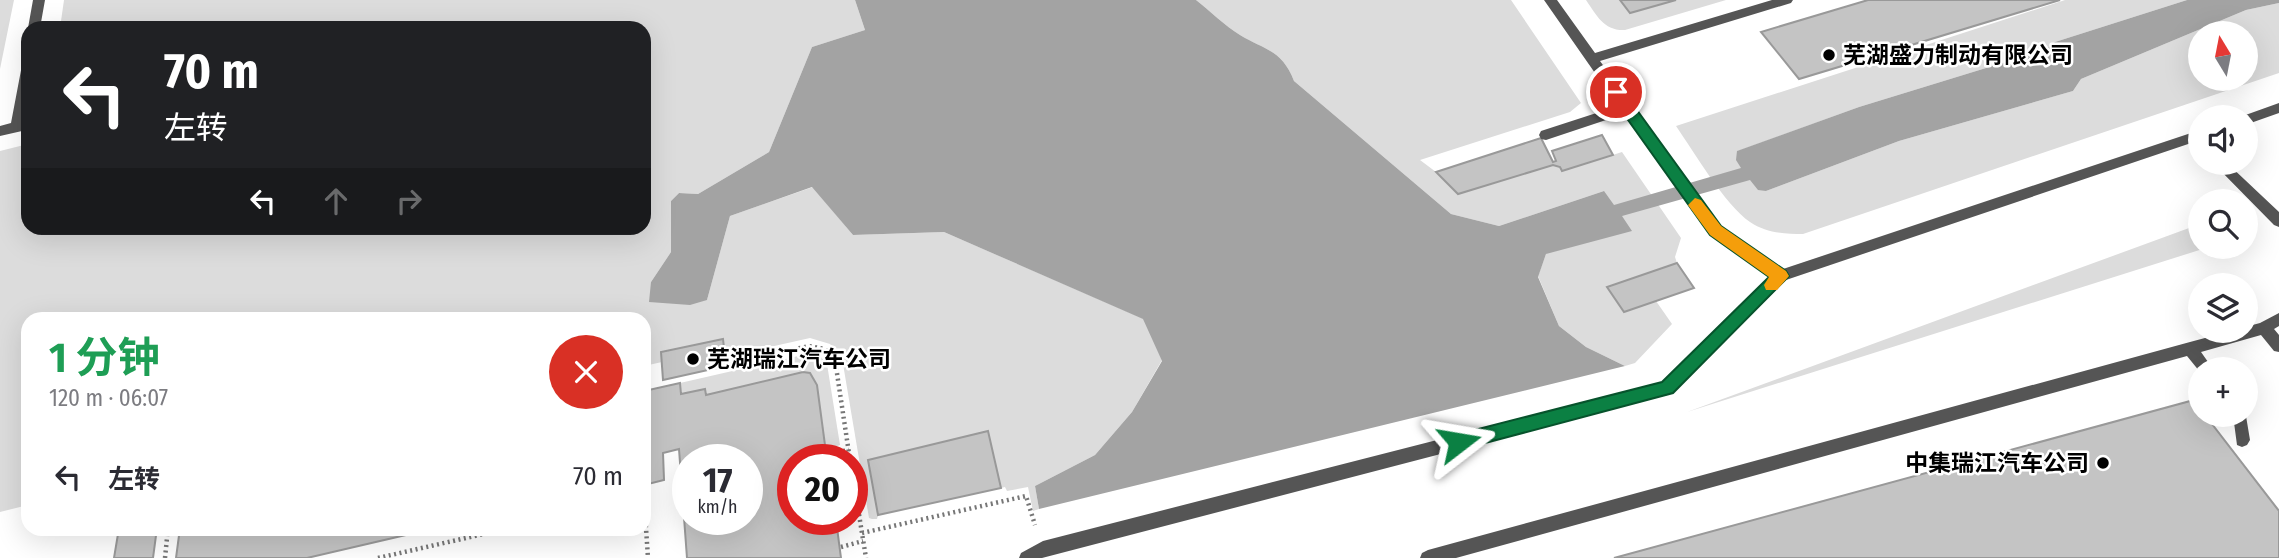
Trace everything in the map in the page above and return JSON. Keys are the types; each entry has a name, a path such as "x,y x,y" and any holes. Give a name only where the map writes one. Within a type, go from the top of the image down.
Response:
{"lane":[{"path":"35,21 39,0"},
{"path":"1550,0 1715,231 1781,276"},
{"path":"1592,59 1756,4 1787,0"},
{"path":"0,131 17,127 21,104"},
{"path":"1546,135 1628,108"},
{"path":"2258,115 2279,108"},
{"path":"1027,558 1043,549 1667,388 1781,276 2188,142"},
{"path":"2231,175 2279,221"},
{"path":"1428,558 2264,328 2279,319"},
{"path":"2264,328 2279,346"},
{"path":"2190,348 2197,357"},
{"path":"2240,427 2242,440"}],"path":[{"path":"729,363 809,346 825,349 835,360 848,444"},
{"path":"868,532 1026,496 1043,549"},
{"path":"862,535 866,558"},
{"path":"165,558 167,536"},
{"path":"378,558 475,536"},
{"path":"647,536 648,558"},
{"path":"841,547 863,541"}],"shaded area":[{"path":"0,0 14,0 0,69"},
{"path":"64,0 855,0 865,30 812,47 769,152 698,194 679,193 671,201 671,252 651,282 707,300 730,216 813,187 853,235 944,232 1144,319 1162,360 1132,412 1095,455 1035,486 1039,509 1033,511 1028,487 1007,491 1005,487 1001,488 988,432 868,460 868,444 857,444 842,358 830,344 810,338 725,357 723,339 661,352 662,362 651,364 651,312 21,312 21,507 0,512 0,151 21,146 21,235 651,235 651,21 61,21"},
{"path":"855,0 1196,0 1234,31 1278,57 1294,81 1451,214 1499,226 1604,191 1614,205 1741,168 1736,160 1737,151 1859,107 2045,50 2055,42 2187,0 2279,0 2279,3 2246,10 2220,21 2188,21 2188,34 2081,79 2073,91 1899,141 1766,191 1758,190 1750,180 1622,216 1632,231 1546,254 1538,277 1559,326 1586,347 1625,366 1039,509 1035,486 1095,455 1132,412 1162,361 1143,319 944,232 853,235 812,187 730,216 707,300 690,305 649,302 651,282 671,252 671,201 679,193 698,194 769,152 812,47 865,30"},
{"path":"1196,0 1511,0 1581,103 1570,112 1420,160 1458,194 1553,165 1563,171 1622,152 1681,238 1675,257 1677,263 1607,287 1624,312 1656,301 1672,324 1635,363 1625,366 1586,347 1559,326 1538,276 1546,254 1604,191 1499,226 1451,214 1294,81 1278,57 1234,31"},
{"path":"1586,0 1620,0 1631,13 1676,0 1726,0 1618,30 1606,25"},
{"path":"2065,0 2187,0 2055,42 2045,50 1859,107 1738,151 1766,191 1899,141 2073,91 2081,79 2188,34 2188,91 2226,91 1803,234 1769,231 1756,226 1740,214 1710,177 1676,126"},
{"path":"2279,3 2279,73 2258,80 2258,21 2220,21 2246,10"},
{"path":"2188,228 2188,254 1687,412"},
{"path":"807,354 820,356 827,364 840,444 825,444 817,385 810,373 706,395 705,389 681,394 680,383"},
{"path":"868,460 878,515 877,519 869,518"}],"building":[{"path":"1620,0 1676,0 1630,13"},
{"name":"芜湖盛力制动有限公司","path":"1868,0 2060,0 1799,79 1761,32"},
{"path":"1602,135 1613,155 1562,171 1560,167 1553,165 1458,194 1436,172 1541,138 1553,162 1556,161 1552,151"},
{"path":"1677,263 1694,288 1624,312 1607,287"},
{"name":"芜湖瑞江汽车公司","path":"723,339 726,366 663,380 661,352"},
{"path":"803,372 810,373 817,385 825,444 777,444 777,535 838,535 841,558 687,558 685,535 763,535 763,444 672,444 672,451 663,453 664,480 651,483 651,389 680,383 681,394 705,389 706,395"},
{"name":"中集瑞江汽车公司","path":"2188,402 2188,427 2214,427 2279,511 2279,558 1614,558"},
{"path":"988,431 1001,488 878,515 868,460"},
{"path":"118,536 156,536 153,558 114,558"},
{"path":"179,536 402,536 307,558 176,558"}],"slow traffic":[{"path":"1695,205 1715,231 1781,276 1772,285"}],"place":[{"name":"芜湖盛力制动有限公司","path":"1829,55"},
{"name":"芜湖瑞江汽车公司","path":"693,359"},
{"name":"中集瑞江汽车公司","path":"2103,463"}],"route":[{"path":"1459,442 1667,388 1781,276 1715,231 1616,92"}]}
